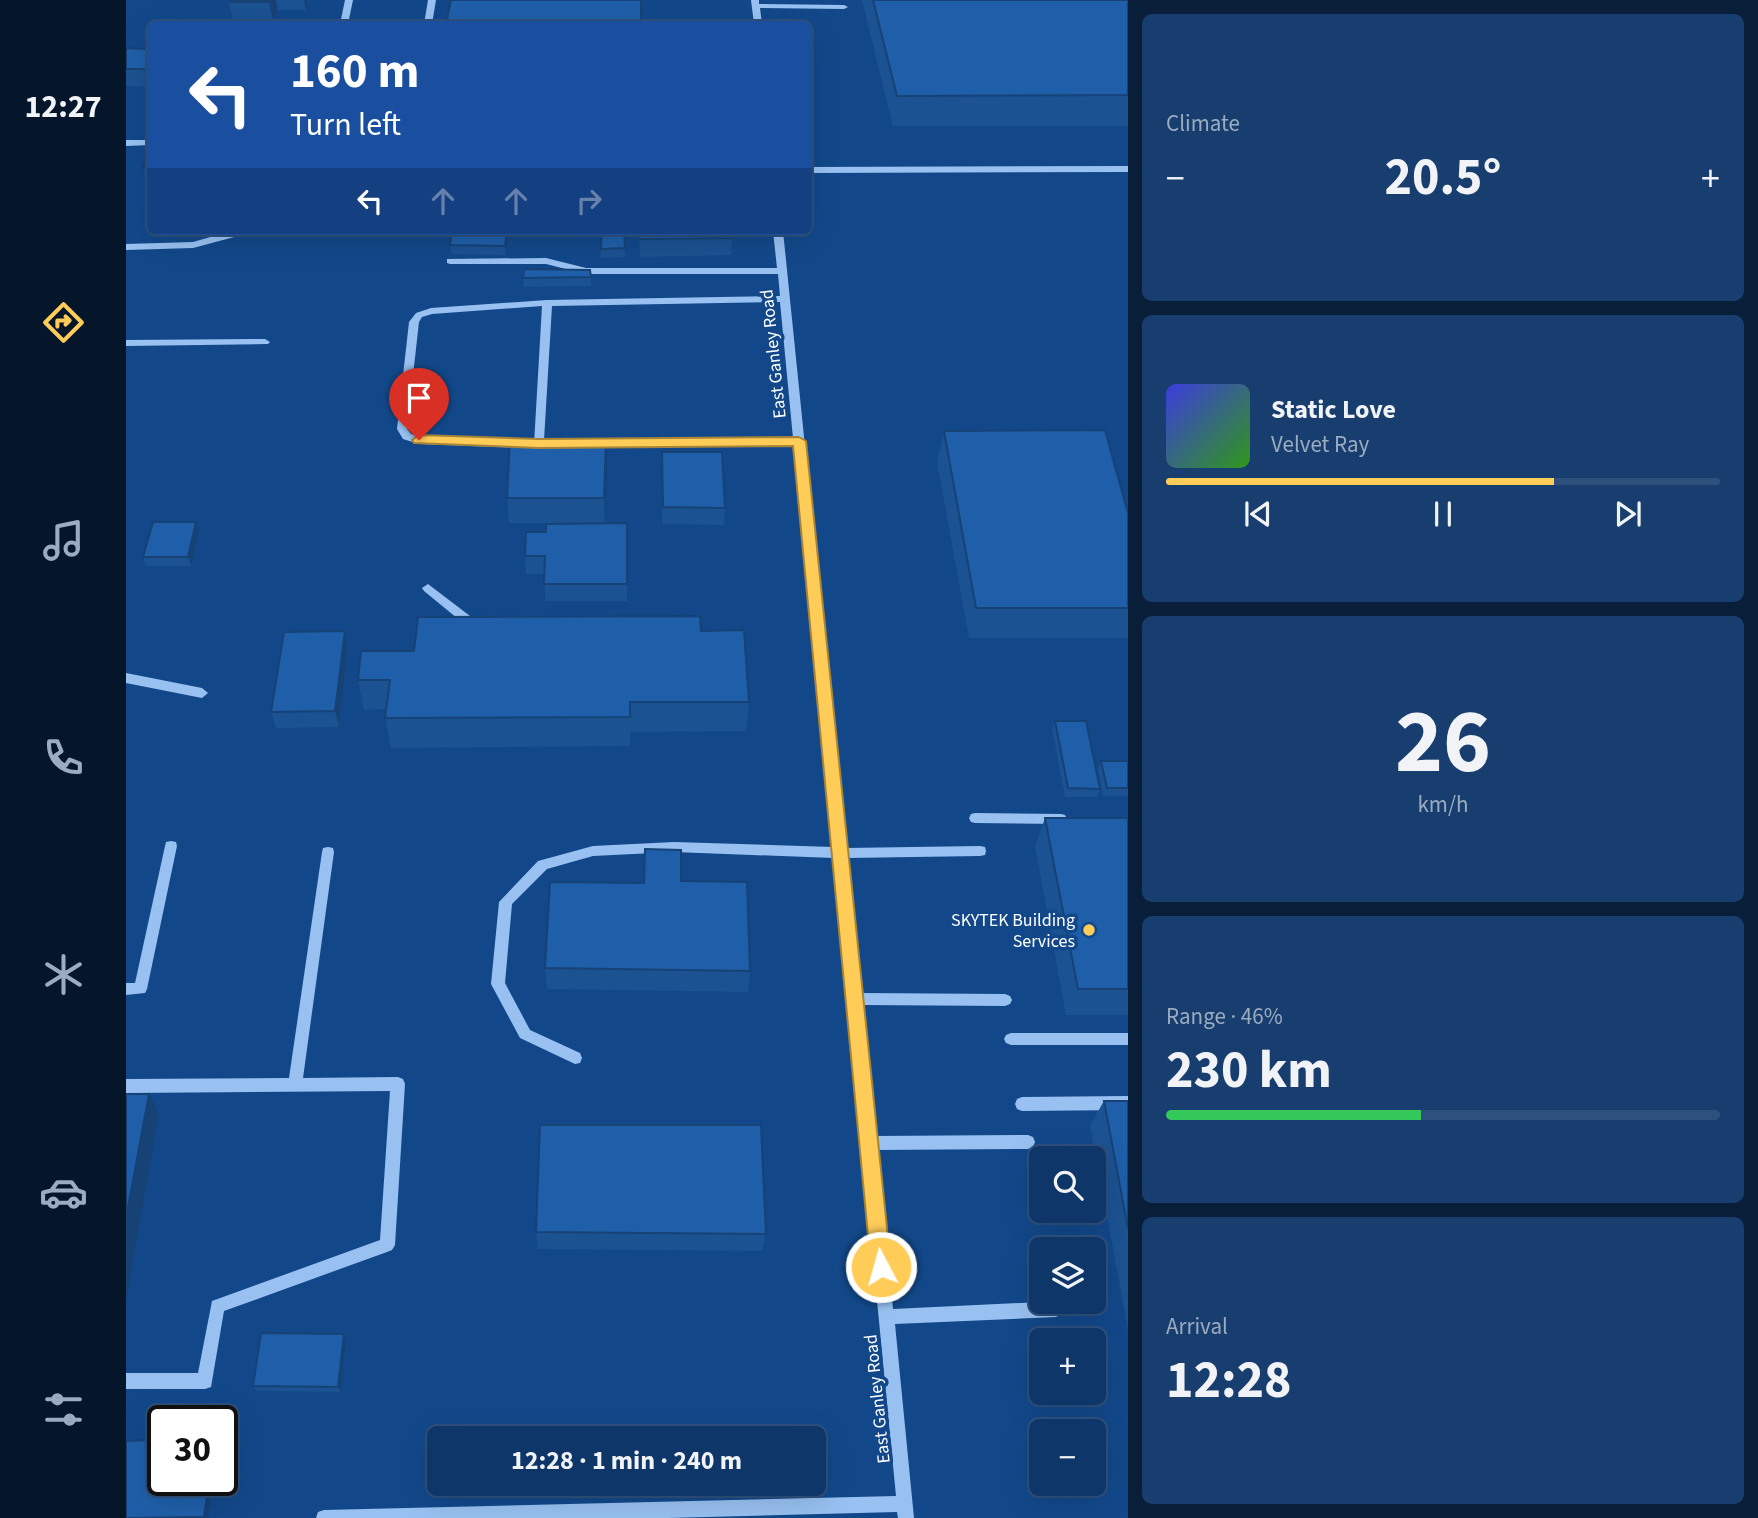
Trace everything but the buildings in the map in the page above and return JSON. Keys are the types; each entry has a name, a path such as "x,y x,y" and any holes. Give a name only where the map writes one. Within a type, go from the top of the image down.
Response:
{"street":[{"path":"345,21 349,0"},
{"path":"428,21 432,0"},
{"path":"758,21 755,3 844,7"},
{"path":"126,143 147,143"},
{"path":"812,170 1128,169"},
{"path":"126,247 193,245 232,235"},
{"name":"East Ganley Road","path":"778,235 905,1511"},
{"path":"450,261 546,261 586,271 782,271"},
{"path":"566,444 419,440 407,437 402,429 414,322 419,315 448,309 547,303 785,299"},
{"path":"539,444 547,303"},
{"path":"126,343 265,342"},
{"path":"579,443 799,441"},
{"path":"428,588 467,620 494,620"},
{"path":"126,678 202,693"},
{"path":"975,818 1072,819"},
{"path":"126,989 140,989 171,846"},
{"path":"575,1058 525,1034 498,984 506,902 543,865 593,851 674,847 840,852 980,851"},
{"path":"295,1084 328,852"},
{"path":"854,999 1005,1000"},
{"path":"1011,1038 1128,1039"},
{"path":"126,1086 398,1084 387,1245 216,1306 205,1381 126,1381"},
{"path":"1022,1104 1128,1102"},
{"path":"869,1143 1028,1142"},
{"path":"886,1317 1029,1310"},
{"path":"324,1518 905,1511"}],"place":[{"name":"SKYTEK Building Services","path":"1089,930"}],"route":[{"path":"419,440 539,444 799,441 881,1267"}]}
